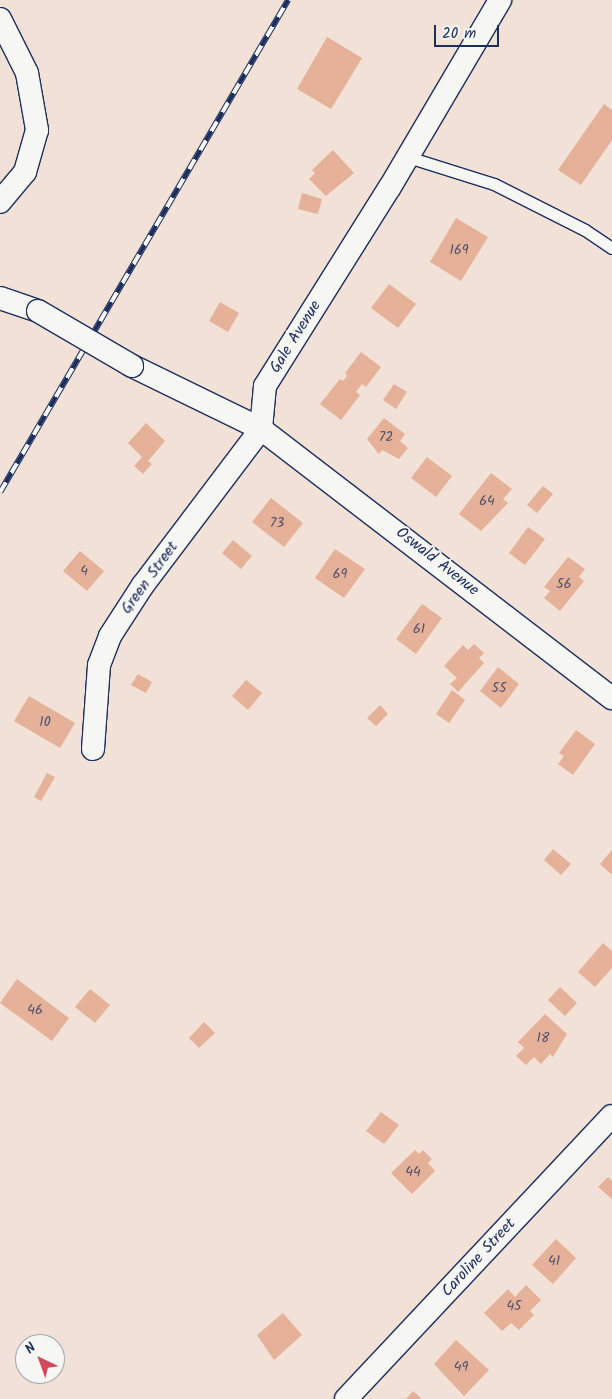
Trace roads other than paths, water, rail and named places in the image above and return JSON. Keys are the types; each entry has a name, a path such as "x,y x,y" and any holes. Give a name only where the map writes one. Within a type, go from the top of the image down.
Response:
{"street":[{"name":"Gale Avenue","path":"261,429 265,386 408,157 500,0"},
{"path":"0,19 27,73 37,130 25,172 0,202"},
{"path":"0,298 38,311 132,366 261,429"},
{"name":"Oswald Avenue","path":"261,429 612,698"},
{"name":"Green Street","path":"93,749 99,665 110,636 143,585 261,429"},
{"name":"Caroline Street","path":"346,1399 612,1116"}],"lane":[{"path":"408,157 494,184 585,230 612,248"}],"railway":[{"path":"0,492 288,0"}]}
